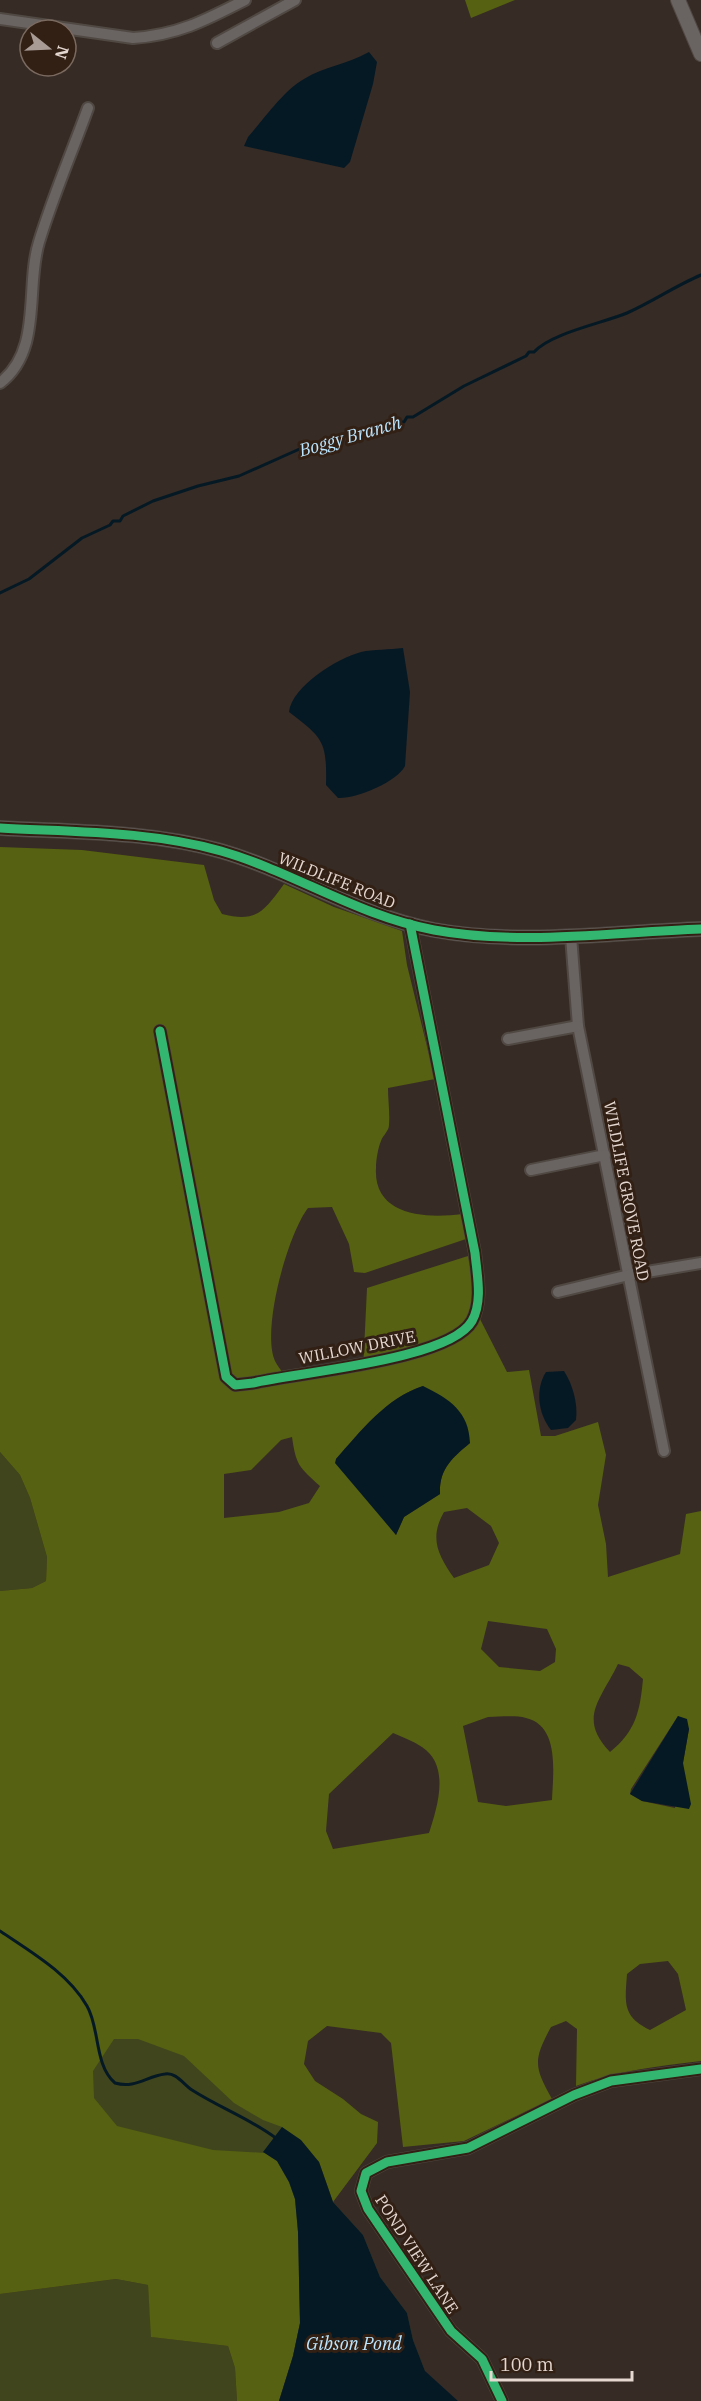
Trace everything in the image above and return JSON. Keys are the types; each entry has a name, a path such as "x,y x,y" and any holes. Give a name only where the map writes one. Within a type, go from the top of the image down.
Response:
{"street":[{"path":"0,19 133,38 153,36 206,22 245,0"},
{"path":"217,43 295,0"},
{"path":"678,0 701,54"},
{"path":"0,383 22,352 28,334 34,260 88,108"},
{"name":"WILDLIFE ROAD","path":"0,828 108,834 174,841 221,851 356,907 431,930 489,937 571,936 701,929"},
{"name":"WILLOW DRIVE","path":"160,1031 226,1377 235,1385 253,1383 406,1355 442,1343 460,1334 473,1320 478,1301 478,1282 473,1242 410,924"},
{"name":"WILDLIFE GROVE ROAD","path":"571,936 578,1026 664,1451"},
{"path":"508,1039 578,1026"},
{"path":"531,1170 605,1155"},
{"path":"558,1292 629,1275 701,1263"},
{"name":"POND VIEW LANE","path":"502,2401 482,2359 451,2331 368,2209 361,2191 366,2173 387,2162 468,2148 574,2095 611,2081 701,2069"}],"green space":[{"path":"465,0 515,0 471,18"},
{"path":"0,847 82,850 204,865 214,900 222,914 252,916 265,908 284,884 334,907 402,931 407,965 435,1079 388,1088 389,1125 377,1154 377,1184 383,1196 392,1205 404,1211 433,1216 462,1214 466,1239 365,1273 354,1272 349,1244 332,1207 308,1208 292,1238 274,1305 271,1327 275,1361 283,1373 327,1374 363,1371 367,1288 468,1256 480,1319 507,1372 529,1370 541,1436 555,1436 598,1422 606,1455 598,1505 606,1544 608,1577 680,1554 686,1514 701,1511 701,2061 622,2073 576,2086 577,2029 566,2021 551,2027 539,2056 539,2071 552,2099 464,2141 403,2147 391,2043 381,2033 327,2026 308,2041 304,2064 315,2081 361,2114 378,2122 377,2143 333,2202 319,2162 282,2127 263,2120 234,2103 184,2056 138,2039 114,2039 93,2071 94,2098 117,2126 213,2150 265,2153 277,2161 289,2182 295,2199 298,2232 300,2323 293,2356 279,2401 237,2401 235,2368 228,2346 151,2337 148,2285 116,2279 0,2294 0,1591 32,1588 46,1581 47,1557 30,1498 20,1475 0,1452","holes":["423,1386 470,1443 444,1471 440,1494 404,1517 396,1535 336,1459 375,1416 397,1399","292,1437 300,1465 320,1486 309,1503 279,1512 224,1518 224,1474 251,1470 281,1440","467,1508 491,1526 499,1543 489,1565 454,1578 437,1546 439,1521 444,1512","488,1621 547,1629 556,1649 555,1662 540,1671 499,1667 481,1649","618,1664 629,1667 643,1679 635,1720 626,1736 610,1752 600,1740 595,1729 595,1709","512,1716 526,1718 537,1723 545,1730 552,1752 552,1800 506,1806 478,1802 463,1726 488,1717","678,1716 689,1729 675,1808 642,1801 630,1794 631,1789","393,1733 419,1745 431,1755 439,1776 439,1788 429,1833 333,1849 326,1831 329,1794","668,1961 678,1974 686,2010 650,2030 634,2019 627,2008 627,1974 640,1964"]},
{"path":"0,1452 20,1475 30,1498 47,1557 46,1581 32,1588 0,1591"},
{"path":"0,1843 319,2162 333,2202 363,2235 380,2277 407,2313 413,2340 425,2371 103,2126"},
{"path":"116,2279 148,2285 152,2337 228,2346 235,2368 237,2401 0,2401 0,2294"}],"water":[{"path":"369,52 377,62 373,84 350,162 344,168 244,146 248,137 267,114 296,84 320,71"},
{"path":"403,648 410,692 405,766 394,778 375,788 355,796 338,798 326,785 324,749 321,742 309,728 289,712 292,702 307,683 340,660 371,650"},
{"path":"564,1371 574,1395 576,1420 568,1428 551,1430 541,1409 540,1386 546,1372"},
{"path":"423,1386 442,1396 462,1415 469,1432 470,1443 444,1471 440,1494 404,1517 396,1535 335,1463 336,1459 375,1416 397,1399"},
{"path":"678,1716 687,1719 689,1729 683,1763 691,1804 689,1809 642,1801 630,1794"},
{"name":"Gibson Pond","path":"282,2127 301,2140 319,2162 333,2202 363,2235 380,2277 407,2313 413,2340 425,2371 458,2401 279,2401 293,2356 300,2323 295,2199 289,2182 277,2161 263,2152"}],"waterway":[{"name":"Boggy Branch","path":"0,593 29,579 82,538 110,525 113,521 120,521 123,516 153,501 198,486 239,476 304,447 393,422 404,422 407,417 413,417 464,386 526,356 529,352 534,352 552,339 627,313 701,275"},
{"path":"0,1931 48,1964 79,1994 91,2015 100,2057 108,2075 115,2083 129,2084 159,2075 173,2075 192,2090 257,2125 277,2139"}],"cycle path":[{"path":"0,828 140,836 194,844 248,860 379,915 434,930 467,935 534,938 701,929"},
{"path":"160,1031 226,1377 235,1385 253,1383 372,1362 435,1346 458,1334 472,1321 477,1305 478,1288 475,1253 410,924"},
{"path":"502,2401 482,2359 451,2331 368,2209 361,2191 366,2173 387,2162 468,2148 574,2095 611,2081 701,2069"}]}
